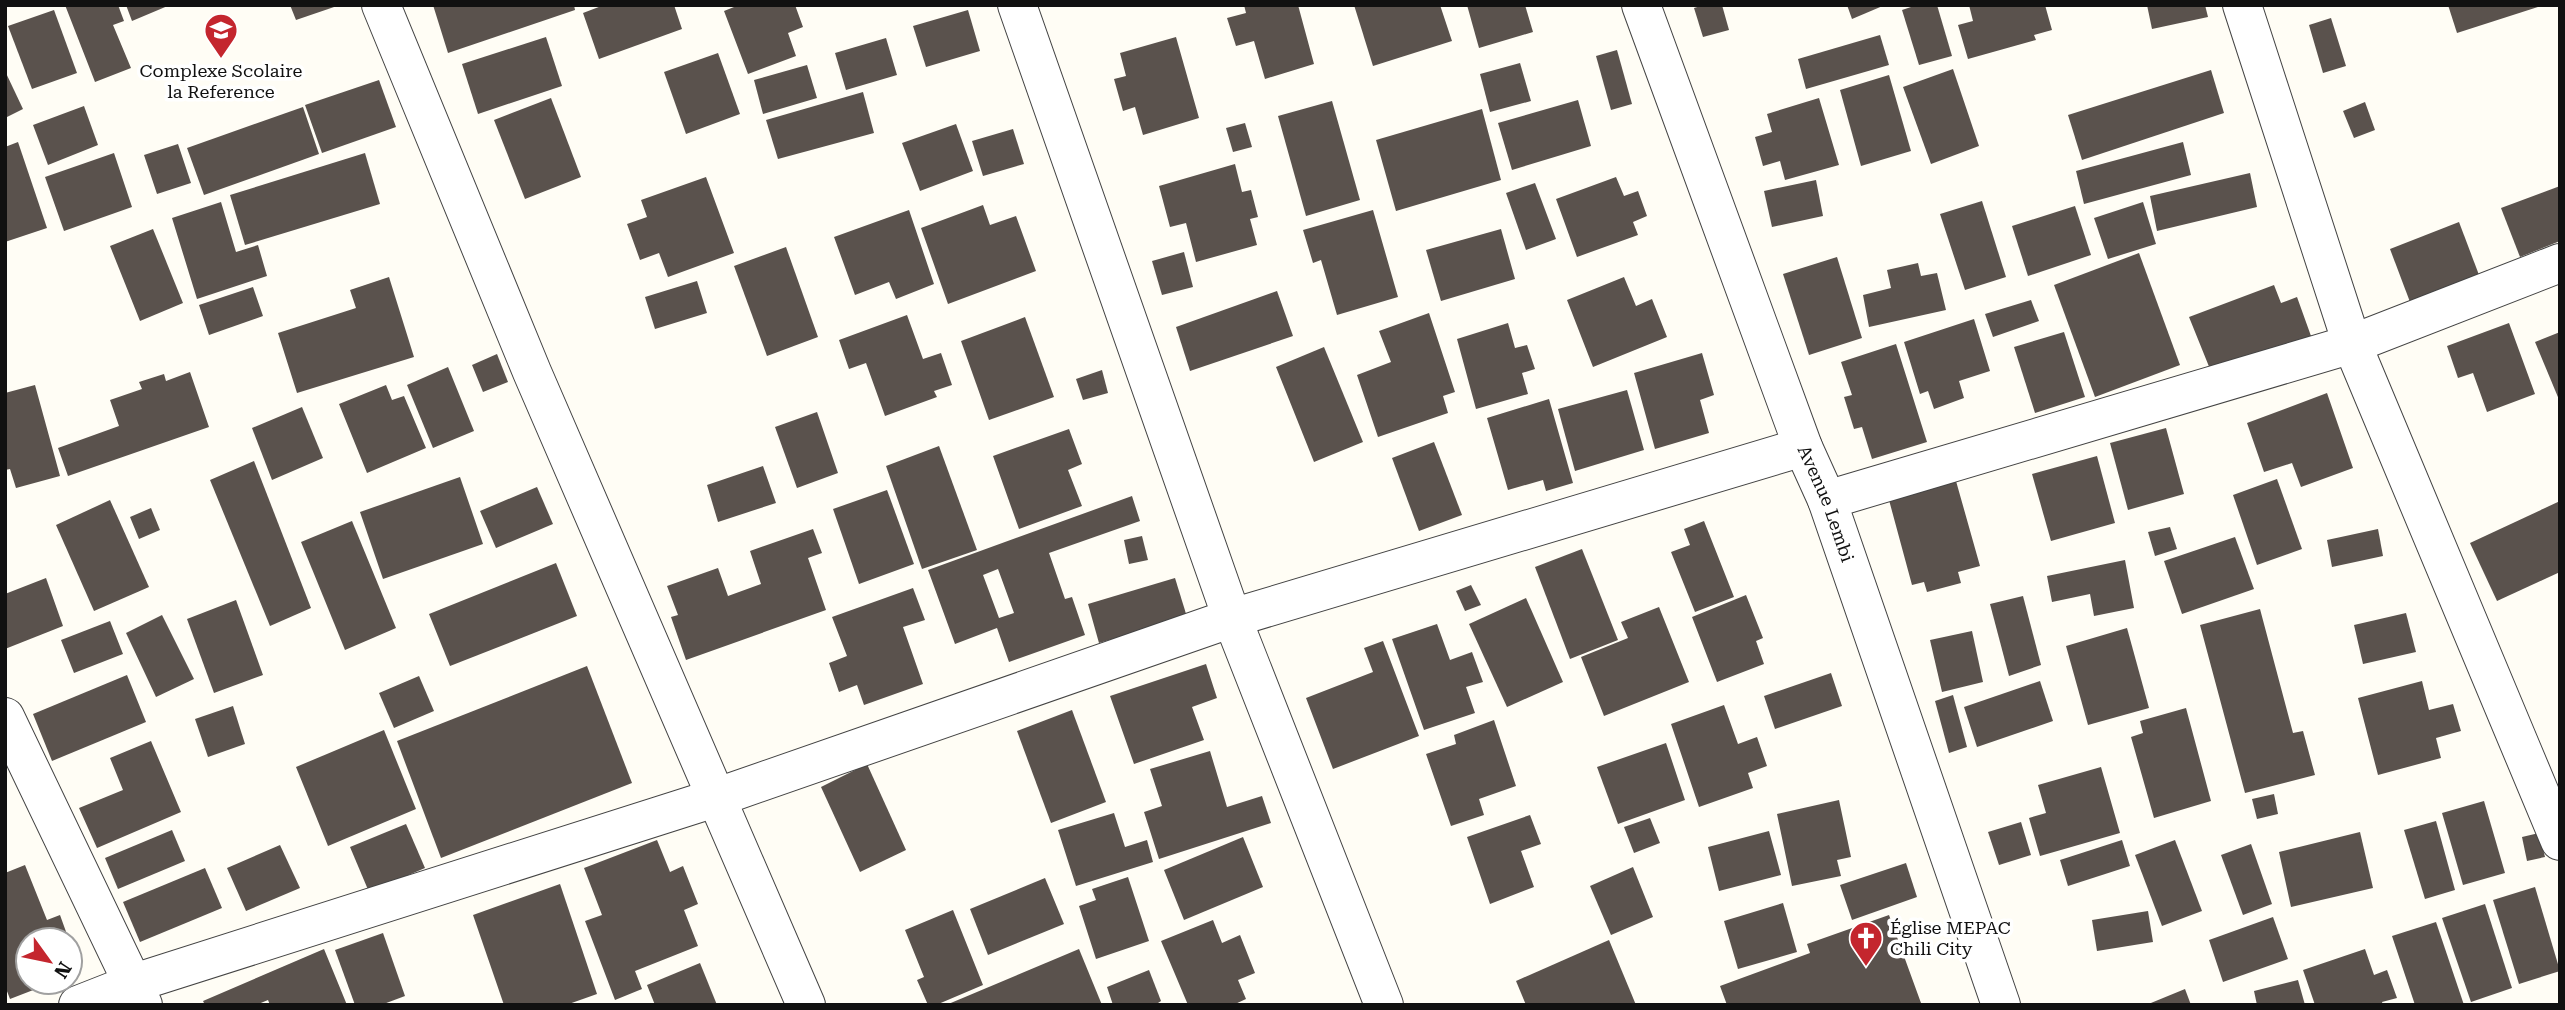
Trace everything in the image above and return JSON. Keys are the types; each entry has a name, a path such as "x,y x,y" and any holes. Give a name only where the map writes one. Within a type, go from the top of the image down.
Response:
{"street":[{"path":"381,5 533,372 806,1005"},
{"path":"1017,5 1232,618 1384,1005"},
{"name":"Avenue Lembi","path":"1641,5 1803,447 1827,500 2001,1005"},
{"path":"2242,5 2352,344 2560,841"},
{"path":"1827,500 2352,344 2560,262"},
{"path":"78,1005 139,994 1232,618 1803,447"},
{"path":"5,717 139,994"}],"building":[{"path":"65,5 118,5 124,21 113,25 131,68 95,82"},
{"path":"126,5 170,5 132,21"},
{"path":"290,5 337,5 337,6 296,20"},
{"path":"433,5 574,5 575,10 448,53"},
{"path":"604,5 674,5 682,29 599,59 583,13"},
{"path":"739,5 795,5 803,27 788,33 796,56 748,74 724,11"},
{"path":"1244,5 1298,5 1314,64 1265,79 1254,41 1236,46 1227,18 1246,13"},
{"path":"1354,5 1440,5 1452,41 1373,66"},
{"path":"1467,5 1525,5 1533,32 1479,48"},
{"path":"1722,5 1729,30 1703,37 1694,8"},
{"path":"1847,5 1885,5 1852,19"},
{"path":"1917,5 1937,5 1952,56 1919,65 1902,10"},
{"path":"1969,5 2045,5 2052,30 2034,35 2036,40 1968,59 1958,25 1973,21"},
{"path":"2147,5 2205,5 2208,17 2152,29"},
{"path":"2448,5 2541,5 2541,6 2457,33"},
{"path":"54,10 77,73 32,89 8,26"},
{"path":"968,10 980,51 926,67 913,26"},
{"path":"2331,18 2346,66 2323,73 2309,25"},
{"path":"1880,35 1889,65 1806,89 1798,59"},
{"path":"546,37 562,86 478,114 462,64"},
{"path":"1176,37 1199,118 1143,135 1135,107 1123,111 1114,79 1126,76 1120,53"},
{"path":"886,38 897,75 846,90 835,53"},
{"path":"1617,50 1632,104 1611,110 1596,56"},
{"path":"718,53 740,114 686,134 664,72"},
{"path":"1520,63 1531,101 1490,112 1480,74"},
{"path":"807,65 817,98 763,114 754,80"},
{"path":"1953,69 1979,146 1931,164 1903,87"},
{"path":"2211,70 2224,113 2082,160 2068,115"},
{"path":"5,71 23,109 5,118"},
{"path":"1889,75 1911,151 1861,166 1840,90"},
{"path":"379,80 396,127 322,153 305,105"},
{"path":"863,92 874,133 778,159 766,120"},
{"path":"551,98 581,177 525,199 494,120"},
{"path":"1819,98 1839,165 1785,180 1780,161 1763,166 1755,137 1772,132 1767,114"},
{"path":"1578,100 1591,146 1512,170 1498,123"},
{"path":"1332,101 1360,200 1306,216 1278,116"},
{"path":"2365,102 2375,130 2354,138 2343,111"},
{"path":"84,106 98,145 48,165 33,125"},
{"path":"303,107 319,154 204,195 187,148"},
{"path":"1482,109 1501,180 1396,211 1376,140"},
{"path":"1245,123 1252,147 1233,152 1226,128"},
{"path":"956,124 973,171 920,191 902,143"},
{"path":"1013,129 1024,164 983,176 972,141"},
{"path":"18,142 47,228 5,242 5,147"},
{"path":"2183,142 2191,175 2084,204 2076,171"},
{"path":"178,144 191,183 157,194 144,155"},
{"path":"114,153 132,207 64,231 45,177"},
{"path":"365,153 380,204 245,245 230,195"},
{"path":"1235,164 1242,192 1251,190 1258,217 1250,219 1257,245 1196,262 1186,223 1170,227 1159,186"},
{"path":"2250,173 2257,207 2157,231 2150,196"},
{"path":"706,177 734,253 668,277 659,253 640,260 627,224 647,217 641,200"},
{"path":"1616,177 1624,196 1638,191 1647,216 1633,222 1638,235 1577,257 1556,199"},
{"path":"1816,180 1823,216 1772,227 1764,191"},
{"path":"1535,183 1556,239 1526,250 1506,193"},
{"path":"2560,186 2560,241 2520,257 2501,208"},
{"path":"1982,201 2006,277 1965,290 1940,214"},
{"path":"221,202 236,252 258,245 267,276 197,299 172,218"},
{"path":"2143,202 2156,244 2108,259 2094,218"},
{"path":"983,205 990,225 1016,216 1036,271 948,304 921,228"},
{"path":"2075,206 2091,255 2028,276 2012,226"},
{"path":"909,210 934,284 896,299 889,282 855,295 834,237"},
{"path":"1373,210 1398,297 1337,315 1321,260 1313,263 1303,230"},
{"path":"2459,222 2479,275 2410,302 2390,249"},
{"path":"153,229 183,303 140,321 110,246"},
{"path":"1501,229 1515,279 1441,301 1426,250"},
{"path":"786,247 818,337 767,356 734,266"},
{"path":"1184,252 1193,287 1162,295 1152,261"},
{"path":"2139,253 2180,365 2095,397 2054,285"},
{"path":"1837,257 1862,338 1809,355 1783,274"},
{"path":"1918,263 1921,276 1937,273 1946,310 1869,327 1863,295 1891,288 1887,270"},
{"path":"389,277 414,357 297,393 278,333 356,308 350,290"},
{"path":"1624,277 1636,306 1652,299 1667,337 1593,367 1567,300"},
{"path":"697,281 707,313 655,329 645,297"},
{"path":"2274,285 2281,303 2297,297 2311,336 2212,374 2189,317"},
{"path":"253,287 263,316 209,335 199,305"},
{"path":"1277,291 1293,336 1190,371 1176,327"},
{"path":"2031,300 2039,321 1993,337 1985,314"},
{"path":"1429,313 1455,392 1443,396 1448,413 1378,437 1357,375 1391,362 1379,331"},
{"path":"907,315 923,359 941,353 952,385 934,391 937,397 885,416 866,363 849,369 839,340"},
{"path":"1025,317 1054,397 989,420 961,341"},
{"path":"1974,319 1990,371 1959,381 1964,398 1934,409 1928,391 1920,394 1904,342"},
{"path":"1508,323 1515,348 1527,345 1535,369 1522,373 1528,394 1476,409 1457,339"},
{"path":"2509,323 2535,394 2487,412 2473,373 2458,378 2447,346"},
{"path":"2064,332 2085,397 2035,413 2014,347"},
{"path":"2560,332 2560,402 2535,342"},
{"path":"1896,344 1927,442 1872,459 1862,427 1854,429 1844,397 1852,395 1841,362"},
{"path":"1324,347 1363,442 1314,462 1276,367"},
{"path":"1702,353 1714,395 1700,400 1709,433 1655,449 1634,373"},
{"path":"497,354 508,382 483,392 472,365"},
{"path":"448,367 474,431 433,448 407,385"},
{"path":"1102,370 1108,393 1083,400 1076,379"},
{"path":"190,372 209,427 68,476 58,448 119,426 110,400 142,389 139,382 164,374 166,381"},
{"path":"35,385 60,476 16,488 10,469 5,470 5,393"},
{"path":"386,385 392,400 404,396 426,448 367,473 339,404"},
{"path":"1627,390 1644,450 1575,471 1558,409"},
{"path":"2327,393 2353,468 2301,487 2292,463 2264,472 2247,423"},
{"path":"1549,399 1573,483 1546,491 1543,480 1508,490 1487,418"},
{"path":"302,407 323,458 272,480 252,428"},
{"path":"817,412 838,473 797,488 775,427"},
{"path":"2166,428 2184,494 2128,510 2110,443"},
{"path":"1069,429 1082,464 1068,470 1082,506 1019,529 993,456"},
{"path":"1434,442 1462,515 1419,531 1392,458"},
{"path":"939,446 977,550 922,569 886,466"},
{"path":"2097,456 2115,523 2051,541 2032,474"},
{"path":"254,461 311,608 270,626 210,480"},
{"path":"763,466 776,503 718,522 707,485"},
{"path":"460,477 483,544 383,579 360,512"},
{"path":"2277,479 2302,549 2257,565 2233,495"},
{"path":"1956,481 1980,566 1958,572 1961,583 1927,592 1924,582 1912,585 1889,500"},
{"path":"537,487 553,524 496,548 480,511"},
{"path":"887,490 914,564 859,584 833,509"},
{"path":"1132,496 1140,521 1049,553 1065,599 1072,597 1085,635 1009,662 997,628 955,644 928,570","holes":["998,569 1014,613 999,618 983,575"]},
{"path":"110,500 149,587 94,611 56,525"},
{"path":"2560,501 2560,572 2497,601 2470,543"},
{"path":"151,508 160,530 139,539 130,517"},
{"path":"352,521 396,628 345,650 301,542"},
{"path":"1704,521 1734,597 1695,612 1671,552 1690,545 1684,529"},
{"path":"2170,527 2177,549 2155,556 2148,532"},
{"path":"813,529 822,553 808,558 826,610 686,660 671,617 678,615 667,586 718,568 728,596 761,584 750,551"},
{"path":"2378,529 2383,556 2332,567 2327,540"},
{"path":"1142,536 1148,560 1129,564 1124,540"},
{"path":"2235,537 2254,589 2182,614 2164,561"},
{"path":"1582,549 1618,640 1570,659 1535,567"},
{"path":"2125,560 2134,608 2094,616 2090,594 2052,602 2047,576"},
{"path":"556,563 577,616 450,666 429,614"},
{"path":"46,578 63,626 5,649 5,594"},
{"path":"1175,578 1187,617 1099,643 1088,604"},
{"path":"1471,585 1481,605 1465,611 1456,591"},
{"path":"913,588 925,620 903,627 923,684 864,705 857,685 839,692 829,663 847,656 832,617"},
{"path":"1746,595 1763,638 1756,641 1764,664 1717,682 1692,617"},
{"path":"2023,596 2041,665 2009,676 1990,604"},
{"path":"1526,598 1563,682 1507,707 1469,624"},
{"path":"236,600 263,675 214,693 187,619"},
{"path":"1659,607 1689,682 1604,716 1581,657 1628,638 1621,622"},
{"path":"2260,609 2293,733 2303,731 2315,775 2245,793 2200,625"},
{"path":"2406,613 2416,652 2363,664 2354,625"},
{"path":"162,615 194,679 156,697 126,633"},
{"path":"110,621 123,654 74,673 61,640"},
{"path":"1437,624 1450,660 1472,652 1483,682 1466,687 1475,713 1424,730 1392,639"},
{"path":"2127,628 2149,708 2088,725 2066,646"},
{"path":"1972,631 1983,682 1942,692 1930,640"},
{"path":"1383,641 1419,736 1333,769 1306,698 1373,672 1364,648"},
{"path":"1206,664 1217,698 1192,707 1204,740 1134,764 1110,696"},
{"path":"587,666 632,783 441,858 397,741"},
{"path":"1831,673 1842,706 1775,729 1764,696"},
{"path":"127,675 146,722 52,761 33,714"},
{"path":"419,676 434,711 394,728 379,693"},
{"path":"2040,681 2053,721 1977,747 1964,707"},
{"path":"2422,681 2429,710 2453,704 2461,731 2436,738 2441,758 2378,775 2358,698"},
{"path":"1953,695 1967,747 1949,753 1935,701"},
{"path":"1724,705 1738,744 1757,737 1767,766 1748,773 1753,788 1699,807 1671,724"},
{"path":"233,706 245,744 208,757 195,719"},
{"path":"2186,708 2211,801 2154,818 2131,737 2143,733 2140,721"},
{"path":"1072,710 1106,802 1051,823 1017,731"},
{"path":"1494,720 1516,786 1479,799 1484,815 1451,826 1426,754 1456,744 1454,735"},
{"path":"384,730 416,809 328,846 296,767"},
{"path":"151,741 181,812 97,848 79,808 123,790 110,758"},
{"path":"1666,743 1685,800 1618,824 1597,767"},
{"path":"1210,751 1227,807 1262,796 1271,823 1159,859 1144,812 1162,806 1150,769"},
{"path":"867,764 906,850 860,872 821,787"},
{"path":"2101,767 2120,833 2040,856 2029,818 2046,813 2038,785"},
{"path":"2274,794 2278,814 2257,819 2252,799"},
{"path":"1839,800 1851,857 1837,860 1841,876 1792,886 1777,814"},
{"path":"2484,801 2505,873 2463,885 2442,813"},
{"path":"1114,813 1125,847 1147,840 1153,862 1076,886 1058,830"},
{"path":"1530,815 1541,844 1521,851 1534,887 1490,904 1467,837"},
{"path":"1650,818 1660,843 1634,853 1624,827"},
{"path":"2436,821 2455,890 2425,899 2404,830"},
{"path":"2021,822 2031,855 1999,865 1988,832"},
{"path":"406,824 425,868 369,892 350,847"},
{"path":"172,830 185,861 118,889 105,858"},
{"path":"1769,831 1781,875 1719,891 1708,847"},
{"path":"2360,832 2373,888 2291,907 2279,852"},
{"path":"2539,833 2545,857 2527,861 2522,837"},
{"path":"1243,837 1263,887 1184,920 1164,870"},
{"path":"657,840 670,872 683,866 698,904 684,910 698,946 635,971 642,989 615,1000 585,921 602,915 584,868"},
{"path":"2122,840 2130,866 2068,886 2060,860"},
{"path":"2175,840 2202,911 2162,926 2135,855"},
{"path":"2251,844 2272,904 2243,915 2221,855"},
{"path":"280,845 300,888 246,911 227,868"},
{"path":"1906,863 1917,897 1852,920 1840,885"},
{"path":"25,865 47,920 60,915 64,926 14,926 14,996 18,996 10,999 5,986 5,873"},
{"path":"1633,867 1653,917 1611,935 1590,886"},
{"path":"205,868 222,908 140,942 123,902"},
{"path":"1128,877 1149,941 1096,959 1079,906 1096,900 1092,889"},
{"path":"1045,878 1064,924 988,955 970,909"},
{"path":"560,884 597,994 566,1005 504,1005 473,915"},
{"path":"2535,887 2560,971 2519,984 2493,900"},
{"path":"1783,903 1797,952 1738,969 1724,921"},
{"path":"2485,904 2512,988 2471,1002 2442,918"},
{"path":"953,910 983,985 936,1005 928,1005 917,980 924,977 905,930"},
{"path":"2148,911 2153,942 2097,951 2092,920"},
{"path":"1889,915 1921,1003 1727,1005 1720,986 1810,953 1807,944"},
{"path":"2273,917 2288,959 2223,982 2209,940"},
{"path":"1213,920 1222,943 1240,935 1255,973 1238,980 1246,999 1233,1005 1188,1005 1161,941"},
{"path":"2436,922 2464,1005 2415,1005 2392,936"},
{"path":"383,933 405,996 381,1005 355,1005 335,950"},
{"path":"1609,940 1636,1005 1526,1005 1516,981"},
{"path":"324,949 347,1005 270,1005 268,1000 256,1005 205,1005 203,1001"},
{"path":"1079,949 1102,1005 946,1005"},
{"path":"2365,949 2374,975 2387,970 2397,998 2382,1002 2383,1005 2315,1005 2303,970"},
{"path":"700,963 717,1005 655,1005 647,985"},
{"path":"1149,970 1161,1001 1155,1005 1113,1005 1107,987"},
{"path":"2298,980 2305,1005 2257,1005 2254,991"},
{"path":"2185,989 2191,1005 2146,1005"}],"place":[{"name":"Complexe Scolaire la Reference","path":"221,60"},
{"name":"Église MEPAC Chili City","path":"1866,968"}]}
